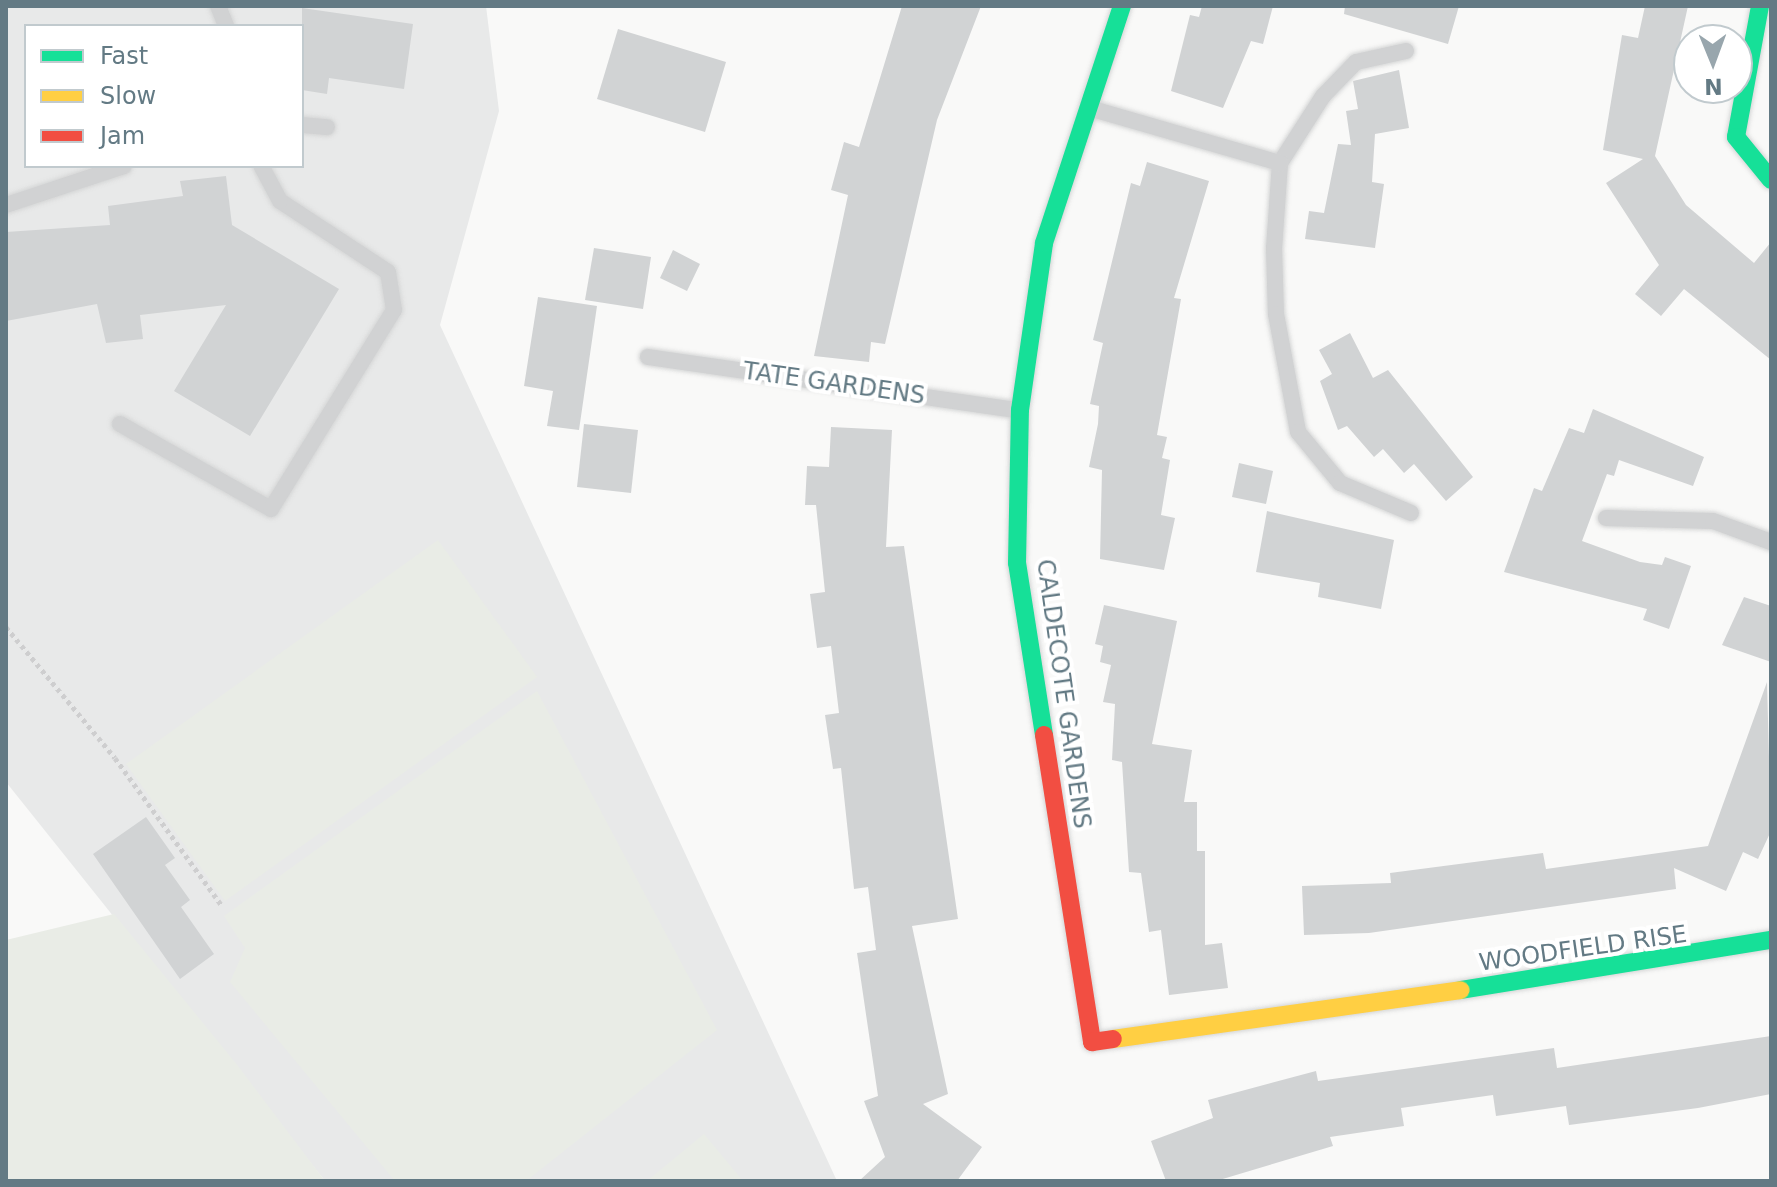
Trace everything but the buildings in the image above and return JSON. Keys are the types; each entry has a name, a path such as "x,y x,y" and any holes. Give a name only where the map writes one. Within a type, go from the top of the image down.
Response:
{"street":[{"name":"CALDECOTE GARDENS","path":"1122,6 1044,243 1020,410 1017,563 1092,1042 1399,999"},
{"path":"1760,6 1736,137 1771,180"},
{"name":"WOODFIELD RISE","path":"1399,999 1737,951 1771,940"}],"lane":[{"path":"1406,51 1339,73 1280,163 1276,314 1298,432 1340,483 1411,513"},
{"path":"1088,108 1280,163"},
{"path":"304,125 327,127"},
{"path":"6,205 118,168"},
{"path":"120,424 271,509 394,310 388,272 280,201 262,168"},
{"name":"TATE GARDENS","path":"648,357 1020,410"},
{"path":"1606,518 1713,521 1771,542"}],"path":[{"path":"6,627 115,758 222,906"}],"shaded area":[{"path":"6,6 486,6 499,111 440,325 837,1181 325,1181 6,782"},
{"path":"438,540 537,677 225,901 126,764"},
{"path":"537,691 717,1030 526,1181 395,1181 230,982 245,948 224,916"},
{"path":"114,914 238,1066 325,1181 6,1181 6,940"},
{"path":"704,1134 743,1181 647,1181"}],"traffic: fast":[{"path":"1044,735 1017,563 1020,410 1044,243 1122,6"},
{"path":"1760,6 1736,137 1771,180"},
{"path":"1461,990 1771,940"}],"traffic: slow":[{"path":"1113,1039 1461,990"}],"traffic: jam":[{"path":"1044,735 1092,1042 1113,1039"}]}
